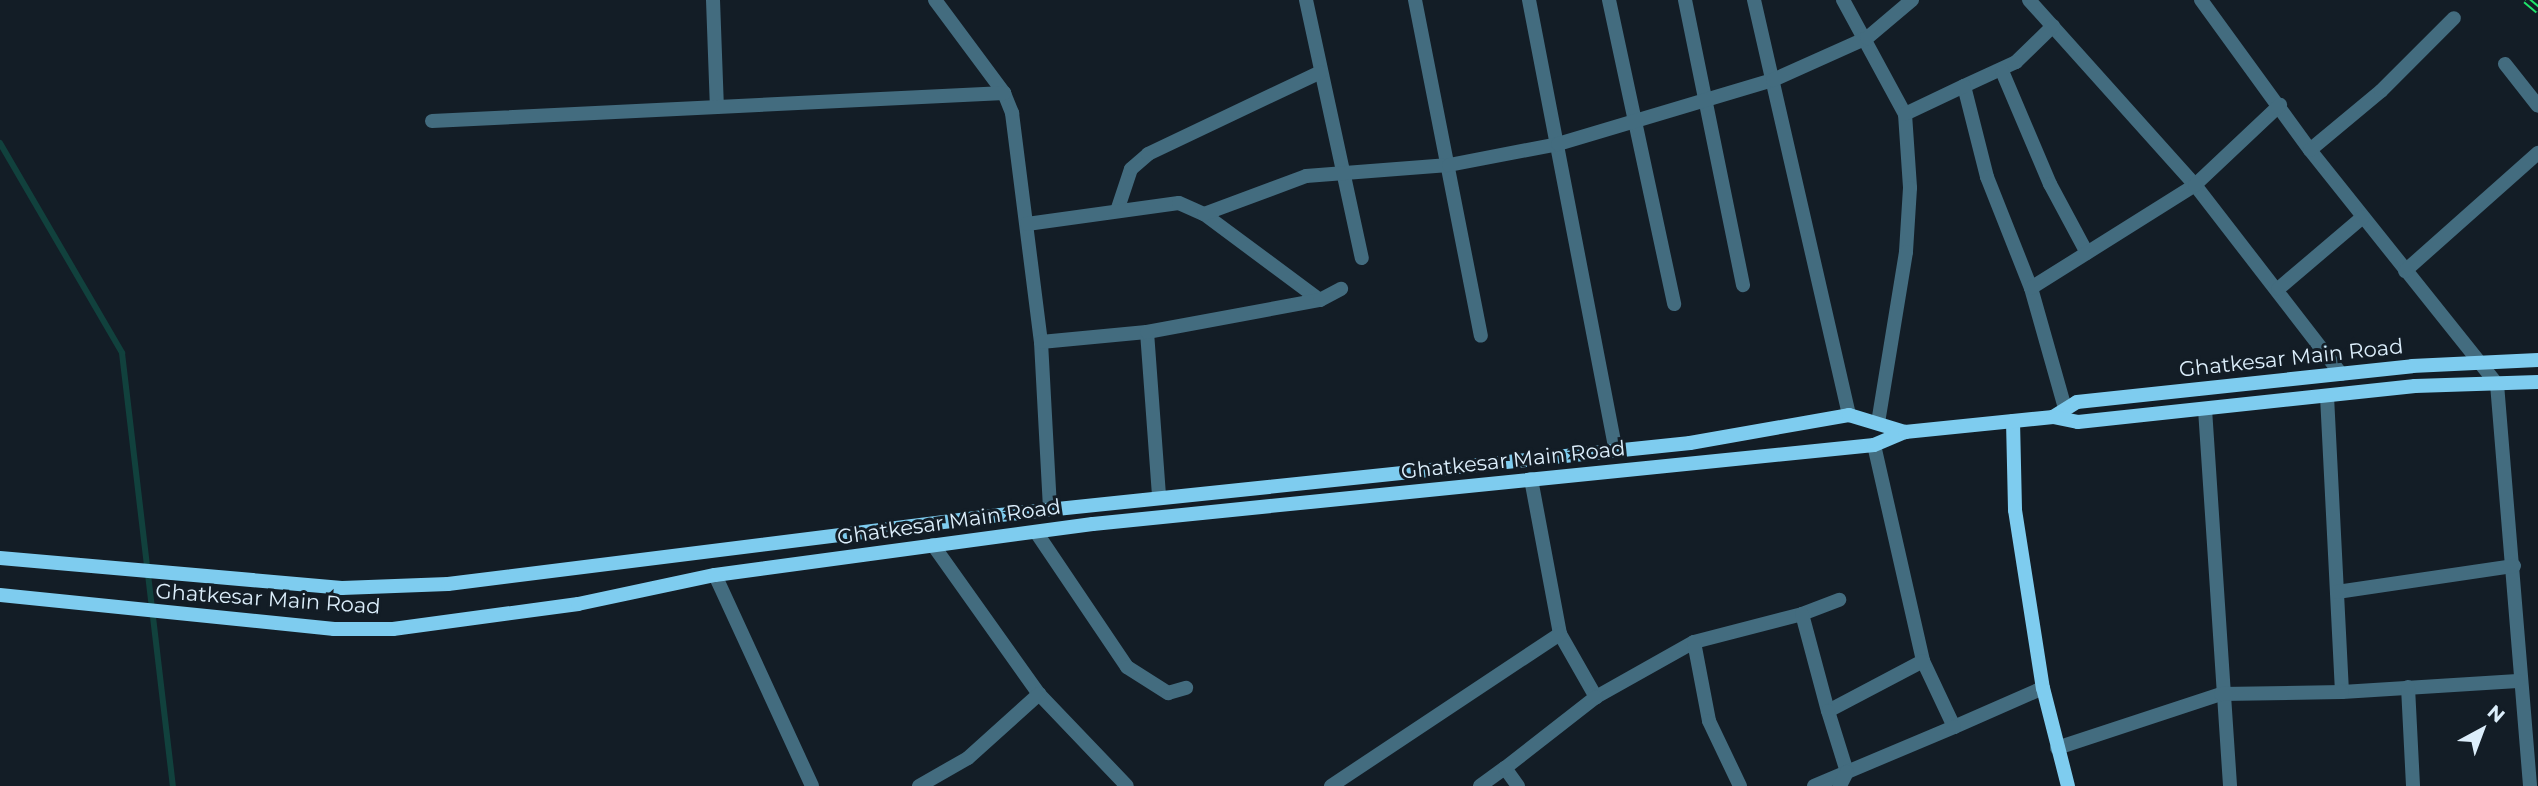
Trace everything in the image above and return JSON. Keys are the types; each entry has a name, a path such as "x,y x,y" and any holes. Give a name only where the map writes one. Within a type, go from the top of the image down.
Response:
{"main road":[{"name":"Ghatkesar Main Road","path":"0,595 50,603 334,629 393,629 578,604 715,575 1036,531 1874,445 1905,432 2013,421 2059,413 2077,402 2341,374 2538,360"},
{"name":"Ghatkesar Main Road","path":"2059,413 2078,422 2415,386 2538,382"},
{"name":"Ghatkesar Main Road","path":"0,558 342,588 448,584 1050,509 1690,443 1849,415 1905,432"},
{"path":"2013,421 2015,510 2043,688 2068,786"},
{"path":"1530,460 1531,479"},
{"path":"710,552 715,575"}],"street":[{"path":"713,0 717,107"},
{"path":"935,0 1004,93 1012,113 1041,342 1050,509"},
{"path":"1306,0 1362,258"},
{"path":"1415,0 1481,337"},
{"path":"1530,0 1616,451"},
{"path":"1609,0 1638,123 1674,304"},
{"path":"1685,0 1743,285"},
{"path":"1754,0 1849,415"},
{"path":"1843,0 1867,38 1905,114 1910,188 1906,252 1878,423"},
{"path":"1204,214 1306,176 1341,171 1449,165 1558,144 1638,123 1707,98 1773,80 1867,38 1912,0"},
{"path":"2029,0 2195,184 2341,374"},
{"path":"2202,0 2310,150 2497,384 2514,566 2518,681 2530,786"},
{"path":"2310,150 2381,91 2454,18"},
{"path":"1905,114 2002,71 2053,26"},
{"path":"2505,64 2538,106"},
{"path":"2002,71 2050,184 2087,253"},
{"path":"1117,211 1131,169 1148,154 1321,72"},
{"path":"1964,86 1987,177 2031,288 2059,413"},
{"path":"432,121 1004,93"},
{"path":"2031,288 2195,184 2280,105"},
{"path":"2405,271 2538,153"},
{"path":"1027,224 1179,203 1204,214 1320,300"},
{"path":"2278,289 2363,217"},
{"path":"1041,342 1147,332 1320,300 1341,289"},
{"path":"1147,332 1159,497"},
{"path":"2327,396 2342,692"},
{"path":"2205,409 2221,694 2230,786"},
{"path":"1874,445 1923,661 1954,727"},
{"path":"1531,479 1560,634 1596,697"},
{"path":"1036,531 1127,667 1168,693 1186,688"},
{"path":"933,545 1039,694 1123,785"},
{"path":"2337,592 2514,566"},
{"path":"715,575 811,786"},
{"path":"1480,786 1596,697 1694,642 1802,614 1839,600"},
{"path":"1802,614 1847,772 1840,786"},
{"path":"1331,786 1560,634"},
{"path":"1694,642 1709,721 1740,786"},
{"path":"1828,711 1923,661"},
{"path":"2057,748 2221,694 2342,692 2518,681"},
{"path":"2408,687 2413,786"},
{"path":"1814,786 2043,688"},
{"path":"919,786 968,758 1039,694"},
{"path":"1505,768 1518,786"}],"waterway":[{"path":"0,143 122,353 173,786"}],"railway":[{"path":"2526,0 2538,10"}]}
